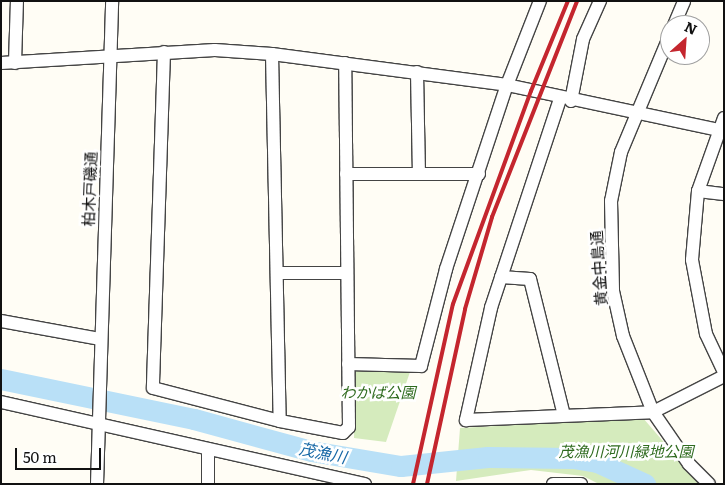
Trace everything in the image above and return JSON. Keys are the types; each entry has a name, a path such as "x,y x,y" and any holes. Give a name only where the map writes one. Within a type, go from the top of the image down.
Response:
{"street":[{"path":"15,63 17,1"},
{"name":"柏木戸磯通","path":"97,484 98,379 112,1"},
{"path":"348,364 420,366 446,268 479,174 507,85 540,1"},
{"path":"600,1 583,39 566,100 501,277 466,420 653,412 724,376"},
{"path":"678,15 684,1"},
{"path":"1,63 110,58 164,52 215,50 272,54 507,85 566,100 720,131"},
{"path":"164,52 153,388 280,421 343,433 349,427 346,63"},
{"path":"272,54 280,421"},
{"name":"黄金中島通","path":"660,60 621,152 611,201 609,250 623,336 653,412 689,464 709,484"},
{"path":"417,72 419,174"},
{"path":"724,118 698,191 692,260 697,296 706,334 724,372"},
{"path":"346,174 479,174"},
{"path":"698,191 724,194"},
{"path":"276,273 347,273"},
{"path":"501,277 530,279 564,415"},
{"path":"1,321 100,339"},
{"path":"1,402 97,419 208,449 365,484"},
{"path":"208,449 208,484"},
{"path":"553,484 581,484"}],"green space":[{"name":"わかば公園","path":"355,367 411,369 386,442 354,438"},
{"name":"茂漁川河川緑地公園","path":"643,418 700,484 599,484 583,476 531,470 456,481 460,428"}],"waterway":[{"name":"茂漁川","path":"1,379 194,419 311,451 401,466 488,457 573,458 597,462 645,484"}],"railway":[{"path":"413,484 453,304 531,91 568,1"},
{"path":"427,484 465,309 492,217 577,1"}]}
